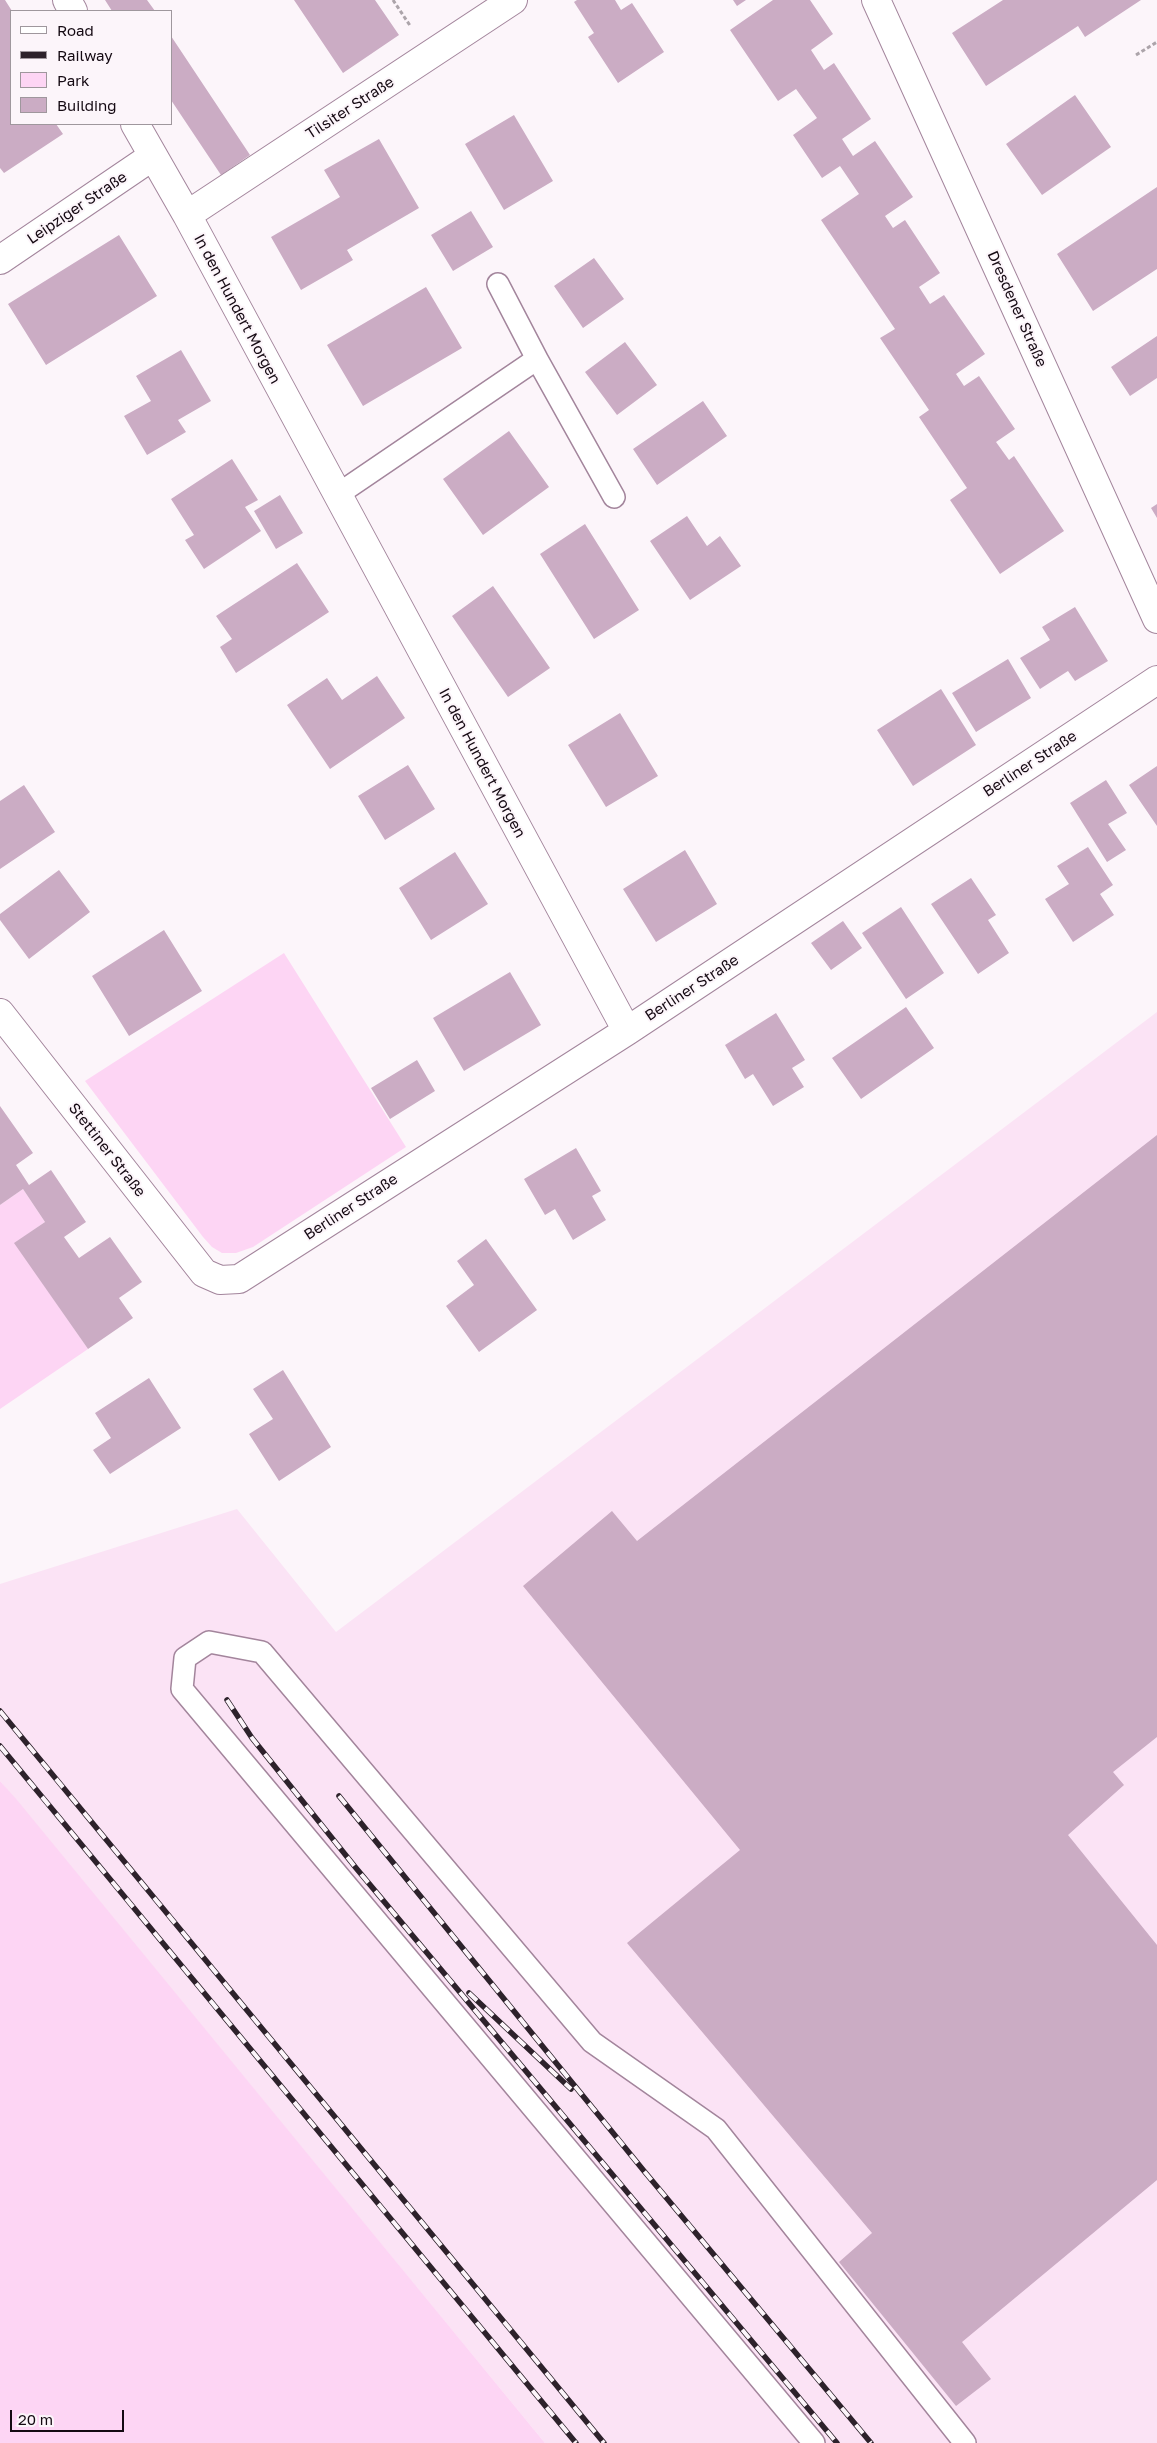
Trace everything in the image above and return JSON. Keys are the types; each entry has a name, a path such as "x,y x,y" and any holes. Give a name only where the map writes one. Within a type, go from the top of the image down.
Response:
{"street":[{"name":"Tilsiter Straße","path":"187,215 513,0"},
{"name":"Dresdener Straße","path":"876,0 1157,619"},
{"name":"In den Hundert Morgen","path":"136,125 187,215 627,1031"},
{"name":"Leipziger Straße","path":"0,260 153,156"},
{"name":"Berliner Straße","path":"220,1280 239,1279 627,1031 1157,680"},
{"name":"Stettiner Straße","path":"0,1013 204,1272 220,1280"}],"lane":[{"path":"498,284 537,360 614,497"},
{"path":"337,495 537,360"},
{"path":"814,2443 182,1689 185,1658 209,1642 262,1652 592,2042 716,2129 965,2443"}],"path":[{"path":"1136,56 1157,42"}],"shaded area":[{"path":"1157,1012 1157,2443 545,2443 0,1781 0,1584 237,1509 336,1632"}],"green space":[{"path":"284,953 406,1147 253,1247 236,1253 222,1253 212,1247 203,1237 85,1081"},
{"path":"23,1189 45,1222 15,1243 88,1349 0,1409 0,1205"},
{"path":"0,1781 17,1800 545,2443 0,2443"}],"building":[{"path":"0,0 5,0 11,10 10,125 57,125 63,134 4,173 0,168"},
{"path":"105,0 147,0 154,10 111,10"},
{"path":"294,0 375,0 399,35 343,73"},
{"path":"577,0 615,0 621,10 632,3 664,52 618,83 588,37 594,33 574,2"},
{"path":"733,0 746,0 737,6"},
{"path":"773,0 810,0 833,34 811,50 824,70 834,63 871,119 842,139 853,156 875,141 913,197 885,216 893,228 905,220 940,273 919,287 930,304 944,295 985,354 956,374 964,386 979,376 1015,429 996,442 1009,460 1014,456 1064,531 1000,574 950,500 967,488 919,417 929,410 880,338 895,329 821,220 859,194 840,166 822,178 793,135 817,118 796,89 778,101 730,30"},
{"path":"1003,0 1141,0 1085,37 1078,26 986,86 952,33"},
{"path":"172,38 250,155 221,175 172,102"},
{"path":"1075,95 1111,147 1042,195 1006,144"},
{"path":"514,115 553,181 504,210 465,144"},
{"path":"379,139 419,208 347,250 353,260 301,290 271,237 340,197 324,170"},
{"path":"1157,187 1157,269 1093,311 1057,254"},
{"path":"471,211 493,247 453,271 431,235"},
{"path":"119,235 157,296 46,365 8,304"},
{"path":"594,258 624,299 583,328 554,286"},
{"path":"426,287 462,348 363,406 327,345"},
{"path":"1157,336 1157,378 1130,396 1111,367"},
{"path":"625,342 657,385 617,415 585,372"},
{"path":"181,350 211,401 178,420 186,432 147,455 124,416 151,401 136,376"},
{"path":"703,401 727,436 657,485 633,449"},
{"path":"509,431 549,487 483,535 443,479"},
{"path":"232,459 258,500 245,507 261,531 204,569 185,540 194,535 171,499"},
{"path":"280,495 303,533 276,549 254,511"},
{"path":"1157,504 1157,518 1151,508"},
{"path":"687,516 707,546 720,536 741,566 690,600 650,541"},
{"path":"585,524 639,610 594,639 540,554"},
{"path":"297,563 329,612 236,673 220,647 232,639 216,616"},
{"path":"493,586 550,668 508,697 452,616"},
{"path":"1075,607 1108,661 1075,681 1068,671 1040,689 1020,658 1050,640 1042,627"},
{"path":"1008,659 1031,698 976,732 952,693"},
{"path":"377,676 405,718 330,769 287,705 327,678 342,700"},
{"path":"941,689 976,745 913,786 877,730"},
{"path":"620,713 658,776 606,807 568,745"},
{"path":"408,765 435,809 385,840 358,796"},
{"path":"1157,766 1157,826 1129,785"},
{"path":"1106,780 1127,813 1108,824 1126,850 1107,862 1070,803"},
{"path":"24,785 55,832 0,869 0,801"},
{"path":"1088,847 1113,885 1100,894 1114,915 1073,942 1045,899 1069,884 1057,866"},
{"path":"685,850 717,904 656,942 623,889"},
{"path":"455,852 488,904 431,940 399,888"},
{"path":"59,870 90,912 29,959 0,920 0,914"},
{"path":"971,878 996,915 988,920 1009,953 978,974 931,904"},
{"path":"901,907 944,973 906,999 862,933"},
{"path":"843,921 862,948 831,970 811,943"},
{"path":"164,930 202,991 129,1036 92,976"},
{"path":"510,972 541,1025 464,1071 433,1018"},
{"path":"906,1007 934,1048 861,1099 832,1058"},
{"path":"776,1013 805,1060 792,1068 804,1087 773,1106 753,1074 745,1079 725,1045"},
{"path":"417,1060 435,1091 390,1119 371,1088"},
{"path":"0,1106 33,1153 16,1165 29,1185 51,1170 86,1222 64,1237 79,1258 110,1237 142,1282 119,1298 133,1318 88,1349 14,1243 45,1222 23,1189 0,1205"},
{"path":"1157,1135 1157,1737 1113,1772 1124,1785 1068,1835 1157,1945 1157,2180 962,2342 991,2379 956,2406 839,2262 872,2233 627,1943 740,1850 523,1586 612,1511 637,1541"},
{"path":"576,1148 601,1191 592,1196 606,1220 573,1240 555,1209 545,1215 524,1179"},
{"path":"486,1239 537,1310 479,1352 446,1306 474,1285 457,1261"},
{"path":"283,1370 331,1447 279,1481 249,1434 273,1419 253,1389"},
{"path":"149,1378 181,1428 110,1474 93,1450 111,1438 95,1413"}],"railway":[{"path":"227,1700 252,1738 356,1868 837,2443"},
{"path":"0,1711 604,2443"},
{"path":"0,1746 576,2443"},
{"path":"339,1796 644,2171 871,2443"},
{"path":"469,1993 571,2089"}]}
